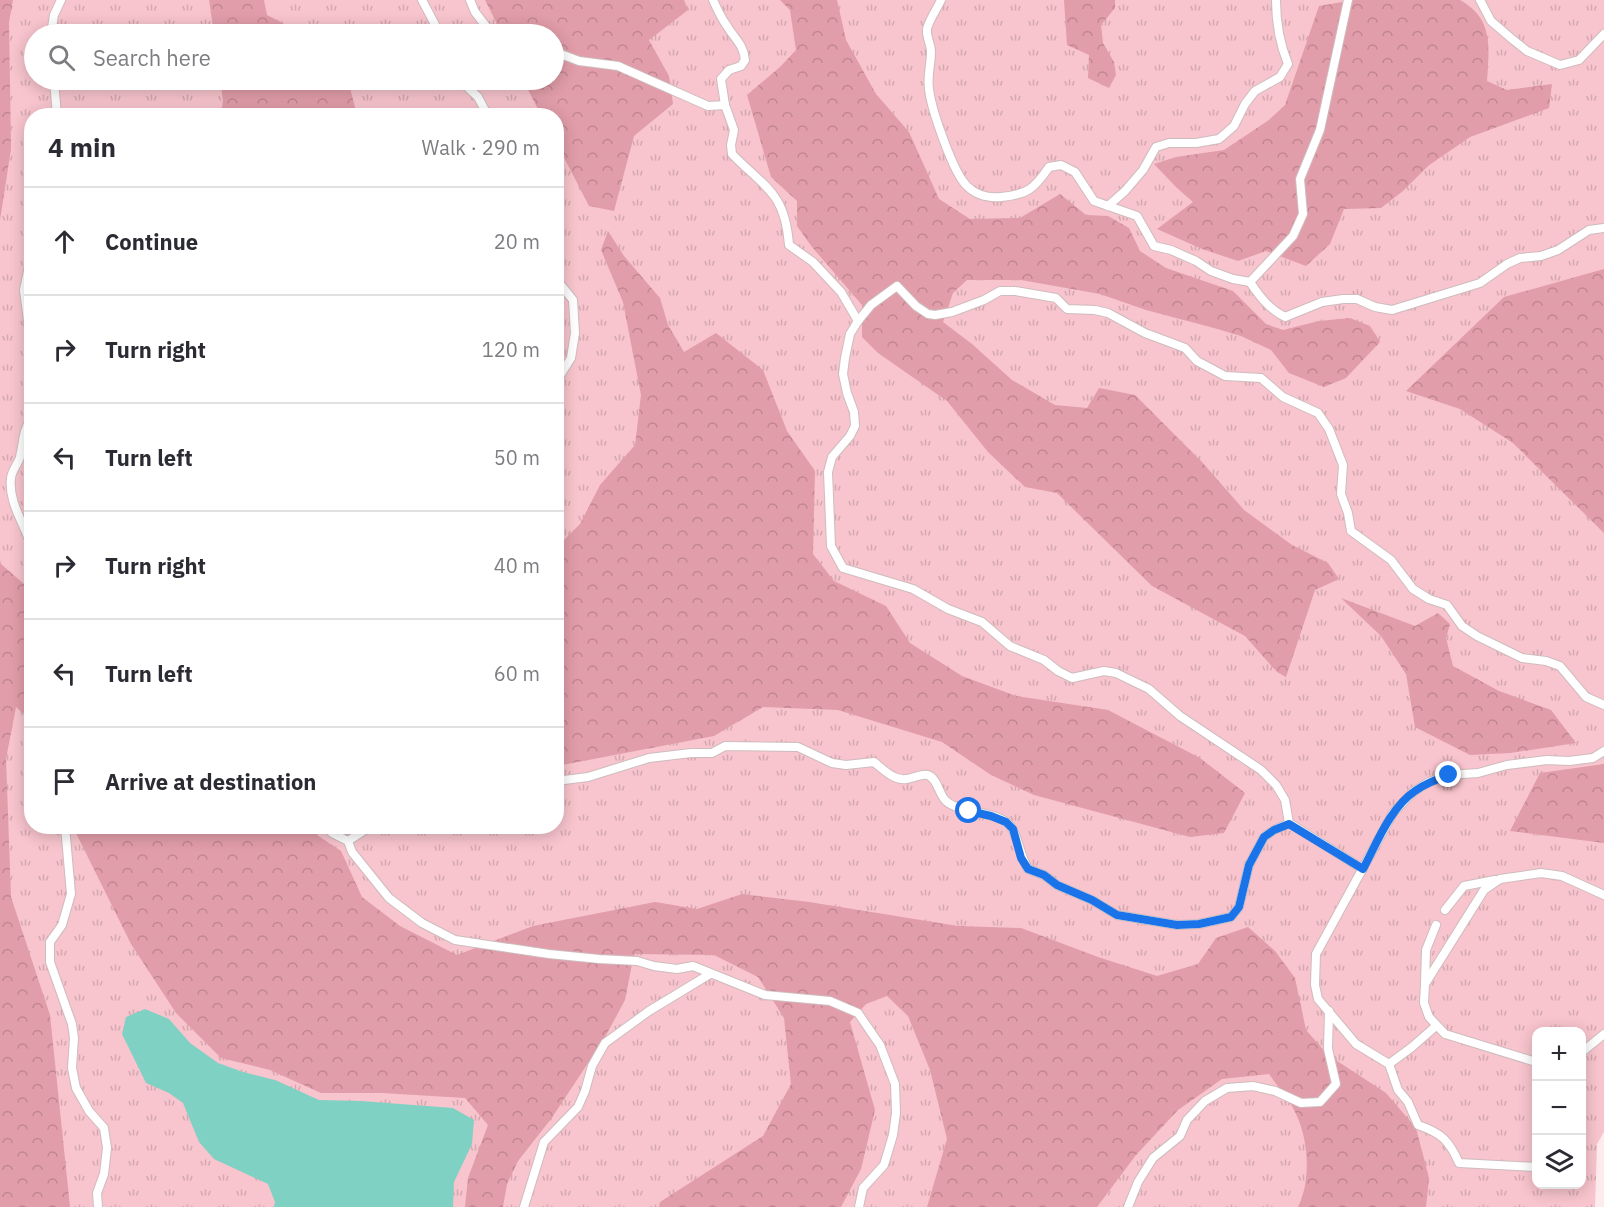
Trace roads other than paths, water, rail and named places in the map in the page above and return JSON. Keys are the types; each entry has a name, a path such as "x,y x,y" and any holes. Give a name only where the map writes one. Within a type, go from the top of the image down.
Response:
{"lane":[{"path":"53,24 61,0"},
{"path":"422,0 435,24"},
{"path":"470,0 475,12 484,24"},
{"path":"713,0 728,28 739,41 745,60 741,66 729,70 721,79 725,105 734,130 732,154 760,178 775,196 787,222 789,245 813,262 841,292 858,321"},
{"path":"941,0 927,30 931,51 929,88 944,140 966,186 978,194 994,198 1012,196 1028,191 1040,181 1049,167 1061,165 1074,172 1094,201 1137,216 1154,246 1196,261 1211,271 1250,282 1262,300 1285,317 1322,302 1343,299 1357,299 1375,307 1392,310 1480,283 1507,264 1520,258 1541,256 1558,250 1589,230 1604,228"},
{"path":"1108,206 1143,170 1156,147 1169,143 1196,143 1219,139 1234,126 1245,104 1255,91 1280,77 1288,64 1280,44 1276,20 1276,0"},
{"path":"1250,282 1293,236 1303,214 1300,179 1320,130 1348,0"},
{"path":"1480,0 1491,21 1512,39 1527,51 1560,65 1579,60 1604,34"},
{"path":"564,55 579,61 618,66 708,105 725,105"},
{"path":"55,90 56,108"},
{"path":"471,90 478,97 484,108"},
{"path":"1363,869 1289,824 1285,800 1276,785 1261,770 1180,716 1149,689 1116,673 1104,671 1072,678 1044,660 1010,646 982,622 948,609 913,589 843,568 831,546 828,471 832,457 855,426 854,412 843,374 845,358 850,334 871,305 897,286 916,306 928,314 935,315 952,312 984,300 1000,291 1015,291 1056,298 1067,309 1095,310 1108,314 1146,333 1185,348 1197,361 1225,376 1261,378 1283,397 1318,413 1329,429 1343,465 1341,494 1348,513 1351,531 1391,560 1413,589 1428,599 1447,605 1462,626 1469,631 1494,646 1522,658 1546,661 1560,666 1586,697 1604,705"},
{"path":"564,289 573,300 575,333 571,358 564,369"},
{"path":"24,428 19,459 11,476 11,499 24,525"},
{"path":"564,780 588,777 649,758 712,753 725,746 798,747 832,763 846,765 874,762 897,779 929,775 935,780 946,801 969,811 1006,822 1013,829 1021,858 1028,869 1044,875 1057,885 1092,900 1117,915 1177,925 1199,924 1231,917 1239,907 1249,865 1264,837 1289,824"},
{"path":"1532,1167 1459,1163 1452,1148 1437,1132 1418,1125 1408,1102 1398,1090 1389,1064 1356,1044 1318,999 1315,985 1316,954 1393,813 1413,792 1429,782 1449,775 1478,773 1507,765 1547,760 1593,758 1604,751"},
{"path":"66,834 71,894 62,925 50,942 50,962 72,1023 74,1038 72,1068 76,1088 89,1111 104,1128 108,1148 104,1174 97,1193 98,1207"},
{"path":"335,834 348,841 352,852 390,898 422,923 455,940 559,955 637,961 677,969 693,966 765,995 830,1001 858,1013 880,1045 895,1084 896,1113 893,1135 884,1165 863,1188 859,1207"},
{"path":"348,841 359,834"},
{"path":"1445,910 1464,886 1541,873 1562,876 1604,896"},
{"path":"1425,984 1484,890 1500,879"},
{"path":"1436,925 1426,950 1424,1002 1428,1017 1444,1034 1532,1061"},
{"path":"524,1207 544,1143 578,1107 592,1066 605,1043 649,1011 710,974"},
{"path":"1128,1207 1138,1182 1153,1158 1180,1136 1187,1120 1205,1101 1227,1088 1253,1086 1275,1090 1300,1103 1320,1102 1336,1084 1328,1049 1329,1011"},
{"path":"1389,1064 1436,1026"},
{"path":"1586,1048 1604,1034"}]}
